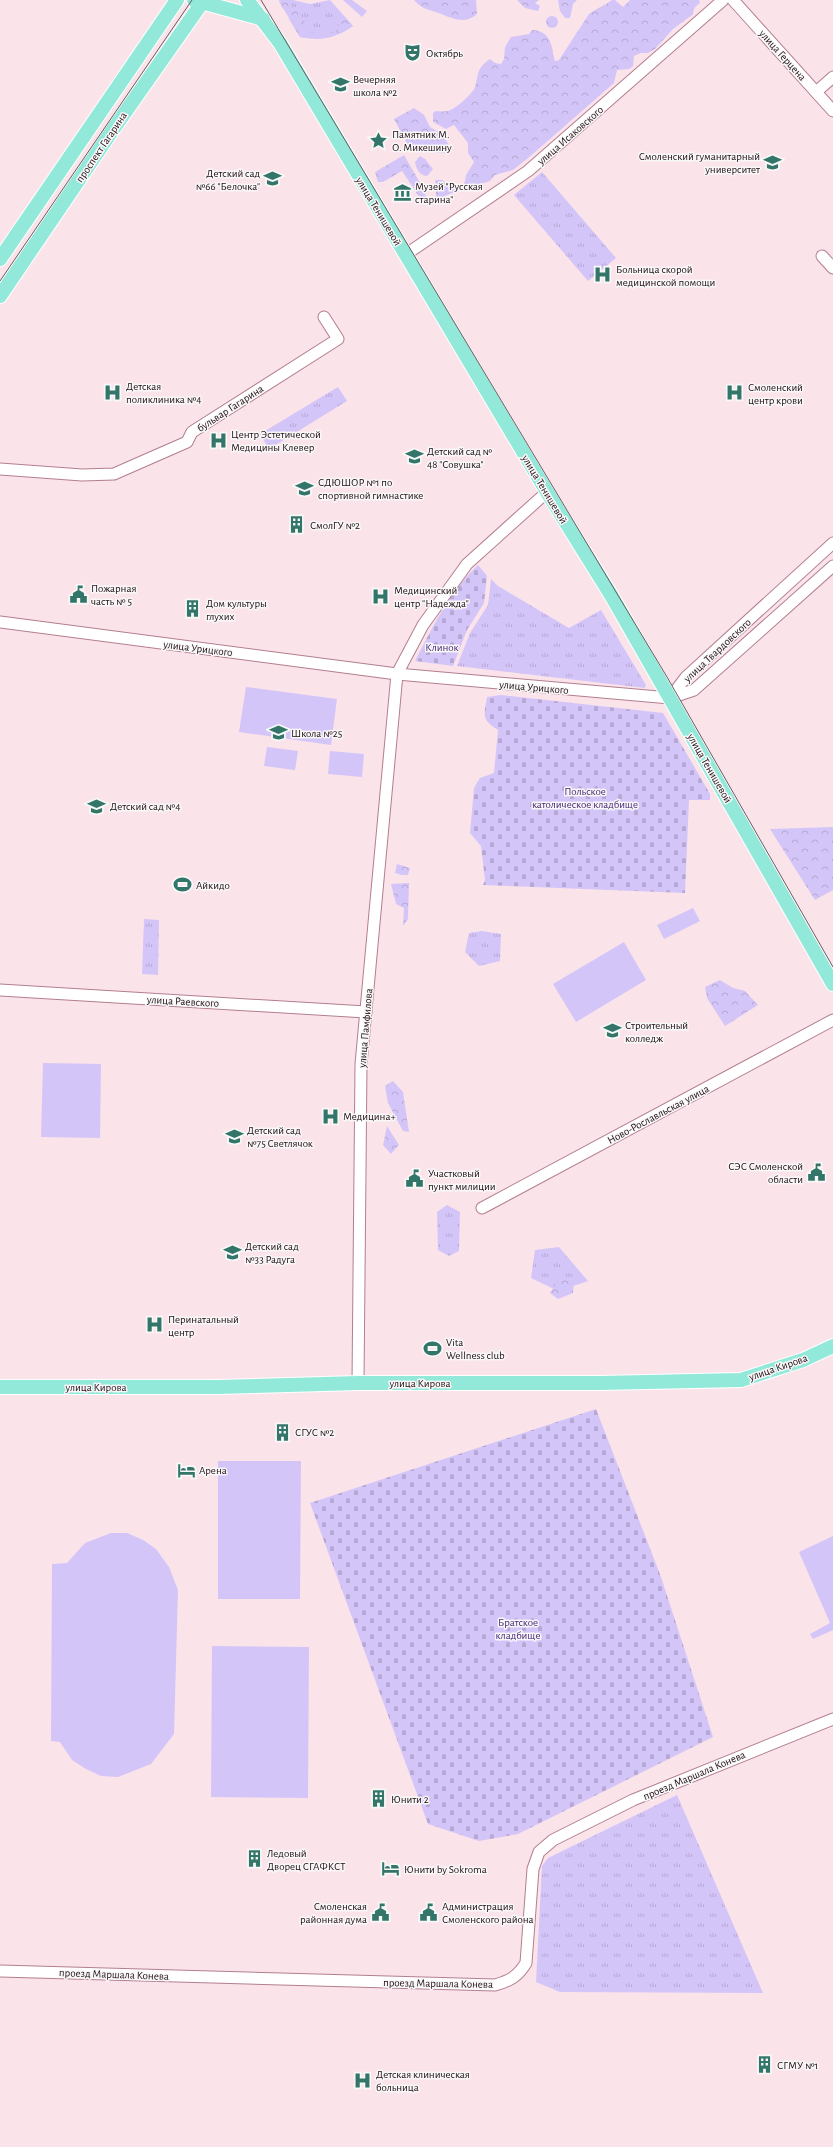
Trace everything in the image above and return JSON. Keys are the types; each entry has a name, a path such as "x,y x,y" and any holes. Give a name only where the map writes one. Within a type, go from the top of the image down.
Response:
{"main road":[{"name":"проспект Гагарина","path":"0,259 177,0"},
{"name":"улица Тенишевой","path":"247,0 263,19 284,50 547,492 611,595 833,984"},
{"name":"проспект Гагарина","path":"0,296 171,46 200,1"},
{"path":"200,1 263,19"},
{"name":"улица Кирова","path":"0,1387 217,1387 358,1383 605,1383 741,1380 804,1360 833,1346"}],"street":[{"name":"улица Исаковского","path":"405,255 528,171 723,0"},
{"name":"улица Герцена","path":"733,0 833,111"},
{"path":"816,92 833,76"},
{"path":"822,256 833,268"},
{"name":"бульвар Гагарина","path":"0,469 82,475 114,474 188,442 192,432 338,339 324,317"},
{"path":"397,674 423,625 467,564 547,492"},
{"name":"улица Твардовского","path":"670,698 686,677 833,543"},
{"name":"улица Твардовского","path":"670,698 694,690 833,566"},
{"name":"улица Урицкого","path":"0,622 397,674 670,698"},
{"name":"улица Памфилова","path":"358,1383 361,1064 397,674"},
{"name":"улица Раевского","path":"0,990 366,1012"},
{"name":"Ново-Рославльская улица","path":"482,1208 833,1020"},
{"name":"проезд Маршала Конева","path":"0,1970 495,1985 509,1981 520,1974 526,1963 533,1869 539,1852 553,1840 633,1800 833,1719"}],"green space":[{"path":"292,0 292,7 283,9 279,1"},
{"path":"293,0 310,4 330,0 353,26 328,38 315,39 300,37 279,1"},
{"path":"343,0 352,0 367,11 362,17"},
{"path":"414,0 476,0 477,14 472,18 462,20 452,18 424,8"},
{"path":"517,0 539,0 535,3 540,6 538,11 525,8"},
{"path":"558,0 577,0 573,4 570,18 565,18 560,11"},
{"path":"612,0 615,0 623,7 630,0 699,0 700,3 695,7 692,15 673,29 655,49 648,53 641,53 634,56 633,66 629,69 617,70 614,83 513,170 495,175 490,181 470,187 464,186 466,175 474,162 468,153 468,143 454,125 446,129 433,122 433,113 436,111 451,110 467,98 475,87 482,66 490,59 495,63 501,64 504,59 505,47 511,37 529,34 532,30 539,31 550,40 555,61 559,60 589,14"},
{"path":"295,11 313,33 323,34 336,31 341,19 345,17 353,26 328,38 315,39 300,37 289,19 291,12"},
{"path":"552,16 556,18 558,22 556,26 552,28 548,26 546,22 548,18"},
{"path":"414,108 424,115 430,127 442,134 449,145 449,152 440,153 419,148 410,149 394,119"},
{"path":"404,155 423,188 427,200 422,201 402,171 383,182 378,182 375,172"},
{"path":"420,156 425,159 433,169 427,176 420,173 416,167 415,162"},
{"path":"542,172 616,258 588,281 514,195"},
{"path":"435,180 442,180 452,189 457,189 457,191 440,198 436,197"},
{"path":"338,387 347,401 269,449 260,434"},
{"name":"Клинок","path":"478,565 487,576 484,603 467,630 453,666 415,661 442,610 458,587"},
{"path":"491,579 498,586 569,628 601,610 646,685 645,688 457,666 470,633 488,605"},
{"path":"246,687 337,699 331,745 239,732"},
{"name":"Польское католическое кладбище","path":"501,695 663,713 710,794 710,800 689,800 685,893 483,885 485,880 481,846 470,833 474,788 480,778 494,773 498,730 486,720 485,708 487,697"},
{"path":"267,747 298,751 295,770 264,766"},
{"path":"330,751 364,754 362,777 328,774"},
{"path":"833,827 833,890 815,900 770,829"},
{"path":"397,864 410,868 408,875 395,873"},
{"path":"409,883 408,919 403,926 404,908 396,904 391,884"},
{"path":"693,908 700,921 664,939 657,925"},
{"path":"144,919 159,920 158,975 142,974"},
{"path":"482,931 501,934 500,961 479,966 465,952 469,933"},
{"path":"624,942 646,980 576,1022 553,984"},
{"path":"720,980 733,988 745,991 758,1005 725,1026 707,998 705,987"},
{"path":"43,1063 101,1064 100,1138 41,1137"},
{"path":"393,1081 403,1092 409,1132 403,1131 388,1103 385,1086"},
{"path":"387,1126 399,1145 391,1154 383,1145"},
{"path":"447,1205 460,1212 459,1251 449,1256 438,1250 437,1212"},
{"path":"559,1247 588,1281 558,1291 531,1278 535,1250"},
{"path":"561,1276 574,1278 573,1293 558,1299 550,1293"},
{"name":"Братское кладбище","path":"596,1409 661,1577 713,1737 518,1834 479,1841 428,1824 310,1503"},
{"path":"218,1461 301,1461 300,1599 218,1599"},
{"path":"111,1533 127,1533 143,1540 156,1549 169,1567 178,1590 174,1734 151,1764 118,1777 101,1776 86,1769 72,1760 60,1742 51,1741 52,1564 67,1563 85,1543"},
{"path":"833,1536 833,1630 813,1639 810,1634 830,1623 799,1552"},
{"path":"212,1646 309,1647 308,1798 211,1797"},
{"path":"677,1795 763,1993 560,1992 536,1982 542,1866 548,1858"}],"tram line":[{"path":"0,281 192,0"},
{"path":"261,0 667,677 833,967"}],"place":[{"name":"Октябрь","path":"413,53"},
{"name":"Вечерняя школа №2","path":"340,85"},
{"name":"Памятник М. О. Микешину","path":"379,140"},
{"name":"Смоленский гуманитарный университет","path":"773,162"},
{"name":"Детский сад №66 \"Белочка\"","path":"273,179"},
{"name":"Музей \"Русская старина\"","path":"402,192"},
{"name":"Больница скорой медицинской помощи","path":"603,275"},
{"name":"Детская поликлиника №4","path":"113,392"},
{"name":"Смоленский центр крови","path":"735,393"},
{"name":"Центр Эстетической Медицины Клевер","path":"218,440"},
{"name":"Детский сад № 48 \"Совушка\"","path":"414,457"},
{"name":"СДЮШОР №1 по спортивной гимнастике","path":"305,488"},
{"name":"СмолГУ №2","path":"297,525"},
{"name":"Пожарная часть № 5","path":"78,594"},
{"name":"Медицинский центр \"Надежда\"","path":"381,596"},
{"name":"Дом культуры глухих","path":"193,609"},
{"name":"Школа №25","path":"278,733"},
{"name":"Детский сад №4","path":"97,806"},
{"name":"Айкидо","path":"183,885"},
{"name":"Строительный колледж","path":"612,1031"},
{"name":"Медицина+","path":"330,1116"},
{"name":"Детский сад №75 Светлячок","path":"234,1136"},
{"name":"СЭС Смоленской области","path":"816,1172"},
{"name":"Участковый пункт милиции","path":"415,1179"},
{"name":"Детский сад №33 Радуга","path":"232,1252"},
{"name":"Перинатальный центр","path":"155,1325"},
{"name":"Vita Wellness club","path":"433,1348"},
{"name":"СГУС №2","path":"282,1432"},
{"name":"Арена","path":"186,1470"},
{"name":"Юнити 2","path":"378,1799"},
{"name":"Ледовый Дворец СГАФКСТ","path":"254,1859"},
{"name":"Юнити by Sokroma","path":"391,1869"},
{"name":"Смоленская районная дума","path":"380,1912"},
{"name":"Администрация Смоленского района","path":"429,1912"},
{"name":"СГМУ №1","path":"764,2065"},
{"name":"Детская клиническая больница","path":"363,2080"}]}
